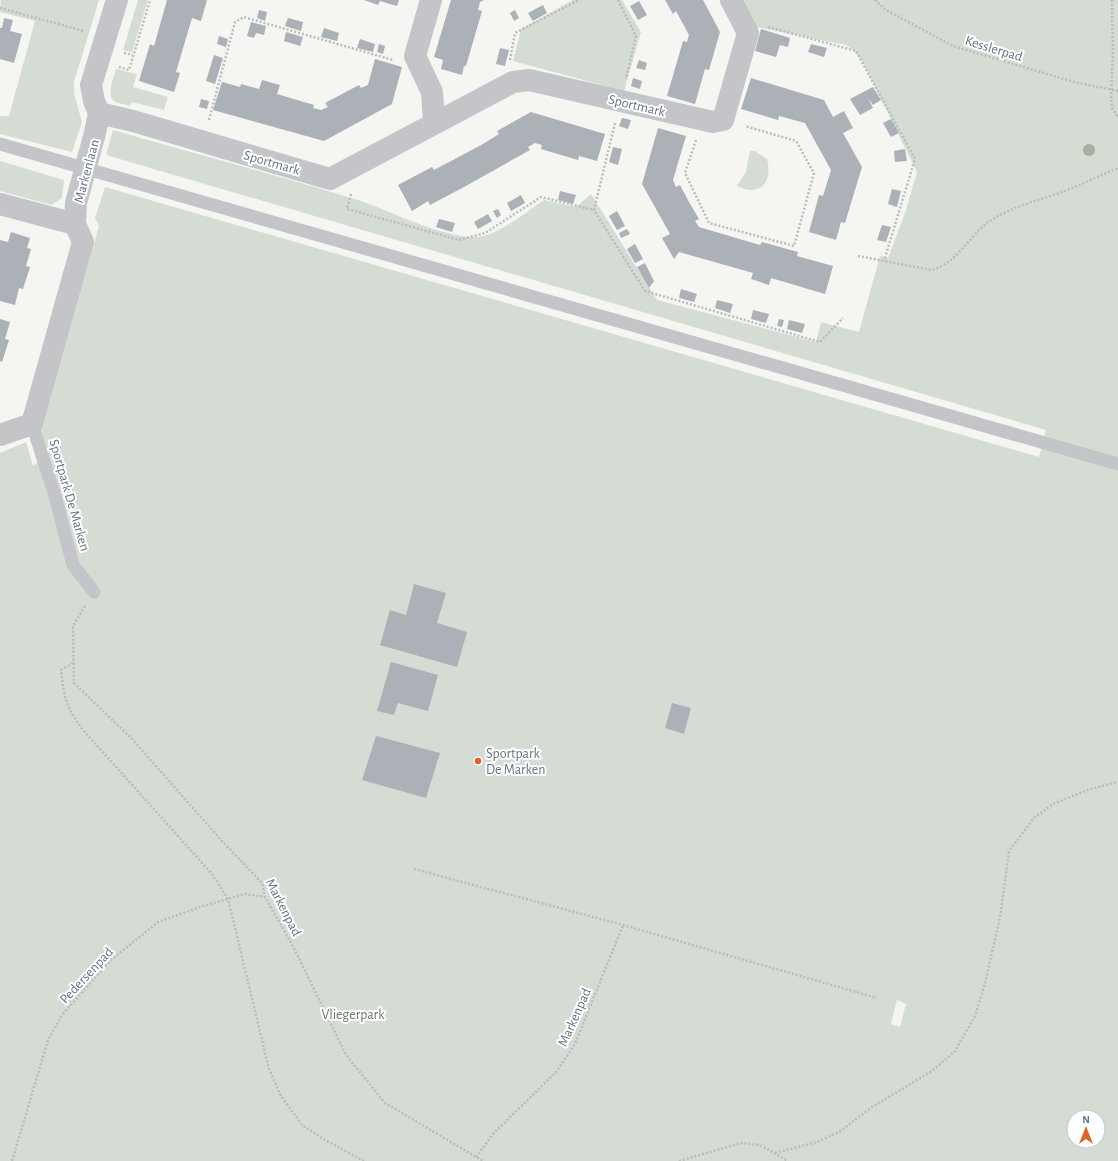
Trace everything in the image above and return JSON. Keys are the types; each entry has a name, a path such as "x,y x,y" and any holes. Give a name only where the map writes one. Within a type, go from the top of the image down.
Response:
{"street":[{"path":"99,113 94,101 92,85 117,0"},
{"path":"431,0 415,56 432,92 434,122"},
{"path":"713,120 748,33 731,0"},
{"name":"Sportmark","path":"99,113 133,121 330,179 434,122 513,82 529,80 713,120"},
{"name":"Markenlaan","path":"32,424 83,242 75,224 76,203 99,113"},
{"path":"0,204 75,224"},
{"path":"0,435 32,424"}],"lane":[{"path":"0,144 86,167 1118,464"},
{"name":"Sportpark De Marken","path":"32,424 55,496 73,564 94,592"}],"path":[{"path":"129,70 150,0"},
{"path":"513,82 509,65 515,33 579,0"},
{"path":"594,210 636,36 618,0"},
{"name":"Kesslerpad","path":"875,0 886,10 953,46 1074,82 1118,91"},
{"path":"1112,0 1112,108 1118,117"},
{"path":"0,8 89,32"},
{"path":"203,141 235,22 244,17 420,68"},
{"path":"746,29 761,25 856,51 915,159 884,261"},
{"path":"713,120 796,141 814,173 794,246 709,223 685,173 713,120"},
{"path":"358,164 347,209 459,240 485,233 541,197 594,210 644,291 820,342 843,318"},
{"path":"858,256 931,270 941,268 963,249 975,234 987,223 1001,215 1118,168"},
{"name":"Markenpad","path":"94,592 73,626 74,683 132,740 222,841 262,883 265,896 295,950 346,1055 385,1103 483,1161"},
{"path":"74,663 61,670 65,699 71,714 83,730 212,874 228,899 269,1069 281,1096 302,1125 325,1140 364,1161"},
{"path":"774,1153 817,1142 839,1132 872,1107 932,1072 955,1051 975,1016 985,983 1000,918 1009,851 1034,818 1052,804 1090,789 1118,782"},
{"path":"414,869 623,925 877,998"},
{"name":"Pedersenpad","path":"12,1161 48,1040 62,1016 110,961 158,922 245,894 265,896"},
{"name":"Markenpad","path":"476,1157 494,1133 557,1071 575,1044 623,925"},
{"path":"679,1161 741,1143 760,1145 788,1161"}],"green space":[{"path":"1,0 99,0 74,82 74,93 82,122 72,152 0,134 0,116 9,116 35,21 0,12"},
{"path":"138,0 148,0 132,52 123,50"},
{"path":"573,0 622,0 641,32 624,91 513,61 521,29"},
{"name":"Sportpark De Marken","path":"738,0 1118,0 1118,1161 0,1161 0,453 26,442 33,466 48,453 41,433 99,226 95,218 105,187 1039,457 1046,430 106,155 113,130 358,200 434,229 450,234 464,236 478,237 495,232 544,200 576,207 591,194 657,300 816,342 821,322 859,332 880,256 888,258 905,213 917,172 863,62 853,50 846,45 752,26","holes":["897,1000 906,1004 900,1027 891,1024"]},
{"path":"116,69 137,74 133,87 168,97 164,110 132,102 130,106 114,101 111,91 112,81"},
{"path":"750,151 755,151 767,159 768,167 768,175 763,186 752,190 737,186 746,172"},
{"path":"0,161 64,180 62,198 52,205 0,191"}],"building":[{"path":"167,0 207,0 201,21 192,18 176,72 180,73 174,92 139,81 150,44 154,46"},
{"path":"364,0 399,0 397,6 380,1 378,5"},
{"path":"451,0 484,0 480,2 478,10 482,11 462,75 441,69 443,60 434,57"},
{"path":"665,0 703,0 720,32 709,70 705,69 695,104 667,96 683,41 687,42 689,35 676,11 673,14"},
{"path":"639,1 647,15 638,20 630,6"},
{"path":"543,5 547,13 533,21 528,13"},
{"path":"259,10 267,12 265,21 257,18"},
{"path":"515,10 519,18 514,21 510,13"},
{"path":"4,18 13,20 10,31 22,34 14,63 0,59 0,28 2,28"},
{"path":"288,18 303,22 301,31 285,26"},
{"path":"251,22 266,26 264,35 256,33 254,38 247,36"},
{"path":"324,28 339,33 337,41 321,37"},
{"path":"761,29 790,38 788,47 780,45 776,57 755,51"},
{"path":"286,32 303,37 300,46 284,41"},
{"path":"219,36 228,39 226,47 217,44"},
{"path":"360,39 375,44 373,52 357,48"},
{"path":"379,44 385,46 383,54 377,52"},
{"path":"811,44 827,48 824,57 808,52"},
{"path":"500,48 509,50 505,66 496,64"},
{"path":"214,55 223,58 215,84 206,81"},
{"path":"375,59 402,67 392,104 324,141 213,110 222,82 240,87 241,84 259,89 262,80 280,85 277,94 314,105 313,108 321,110 328,107 325,103 359,85 361,88 368,85"},
{"path":"639,60 647,63 645,70 636,68"},
{"path":"633,78 642,81 640,89 631,86"},
{"path":"751,78 824,100 833,117 844,111 853,128 843,133 862,167 845,223 841,222 836,240 809,232 819,195 823,196 831,170 805,123 779,116 778,120 741,109"},
{"path":"873,87 881,100 873,105 868,98 873,108 860,115 850,99"},
{"path":"201,99 209,101 207,109 199,107"},
{"path":"531,112 605,134 597,161 579,156 578,160 541,149 542,145 535,143 528,147 530,150 464,187 430,205 428,201 412,211 398,185 432,167 434,170 483,144 499,134 497,131"},
{"path":"622,118 631,120 628,129 619,126"},
{"path":"891,119 899,133 891,137 883,123"},
{"path":"658,128 686,136 673,180 676,187 680,185 699,219 695,221 699,227 760,245 762,242 798,252 797,256 833,266 825,294 771,278 769,285 751,279 753,273 679,252 674,259 662,238 670,234 642,184"},
{"path":"613,147 622,149 618,165 609,162"},
{"path":"905,149 907,161 895,162 894,151"},
{"path":"892,189 901,191 897,207 888,204"},
{"path":"560,191 576,195 573,204 558,200"},
{"path":"521,195 525,203 511,211 507,203"},
{"path":"498,209 501,215 497,218 493,211"},
{"path":"617,211 625,226 617,230 609,216"},
{"path":"488,214 492,221 478,229 474,222"},
{"path":"439,219 455,223 452,232 436,227"},
{"path":"882,225 891,227 886,242 877,240"},
{"path":"627,229 630,234 621,238 619,233"},
{"path":"11,232 30,238 27,248 31,249 26,266 30,267 23,289 19,288 15,305 0,301 0,240 8,242"},
{"path":"635,244 643,259 635,263 627,249"},
{"path":"645,263 654,281 649,288 637,267"},
{"path":"681,289 697,294 694,302 679,298"},
{"path":"717,300 733,304 730,313 715,308"},
{"path":"753,310 769,314 766,323 751,319"},
{"path":"0,319 10,322 5,339 9,340 2,362 0,361"},
{"path":"779,319 784,320 782,327 777,326"},
{"path":"789,320 805,324 802,333 787,329"},
{"path":"414,584 446,593 437,623 467,632 457,667 380,645 390,610 406,615"},
{"path":"391,662 438,675 428,711 398,703 394,715 377,711"},
{"path":"672,703 691,708 684,734 665,728"},
{"path":"376,736 440,753 426,798 362,780"}],"place":[{"name":"Sportpark De Marken","path":"478,761"}],"park label":[{"name":"Vliegerpark","path":"353,1014"}]}
